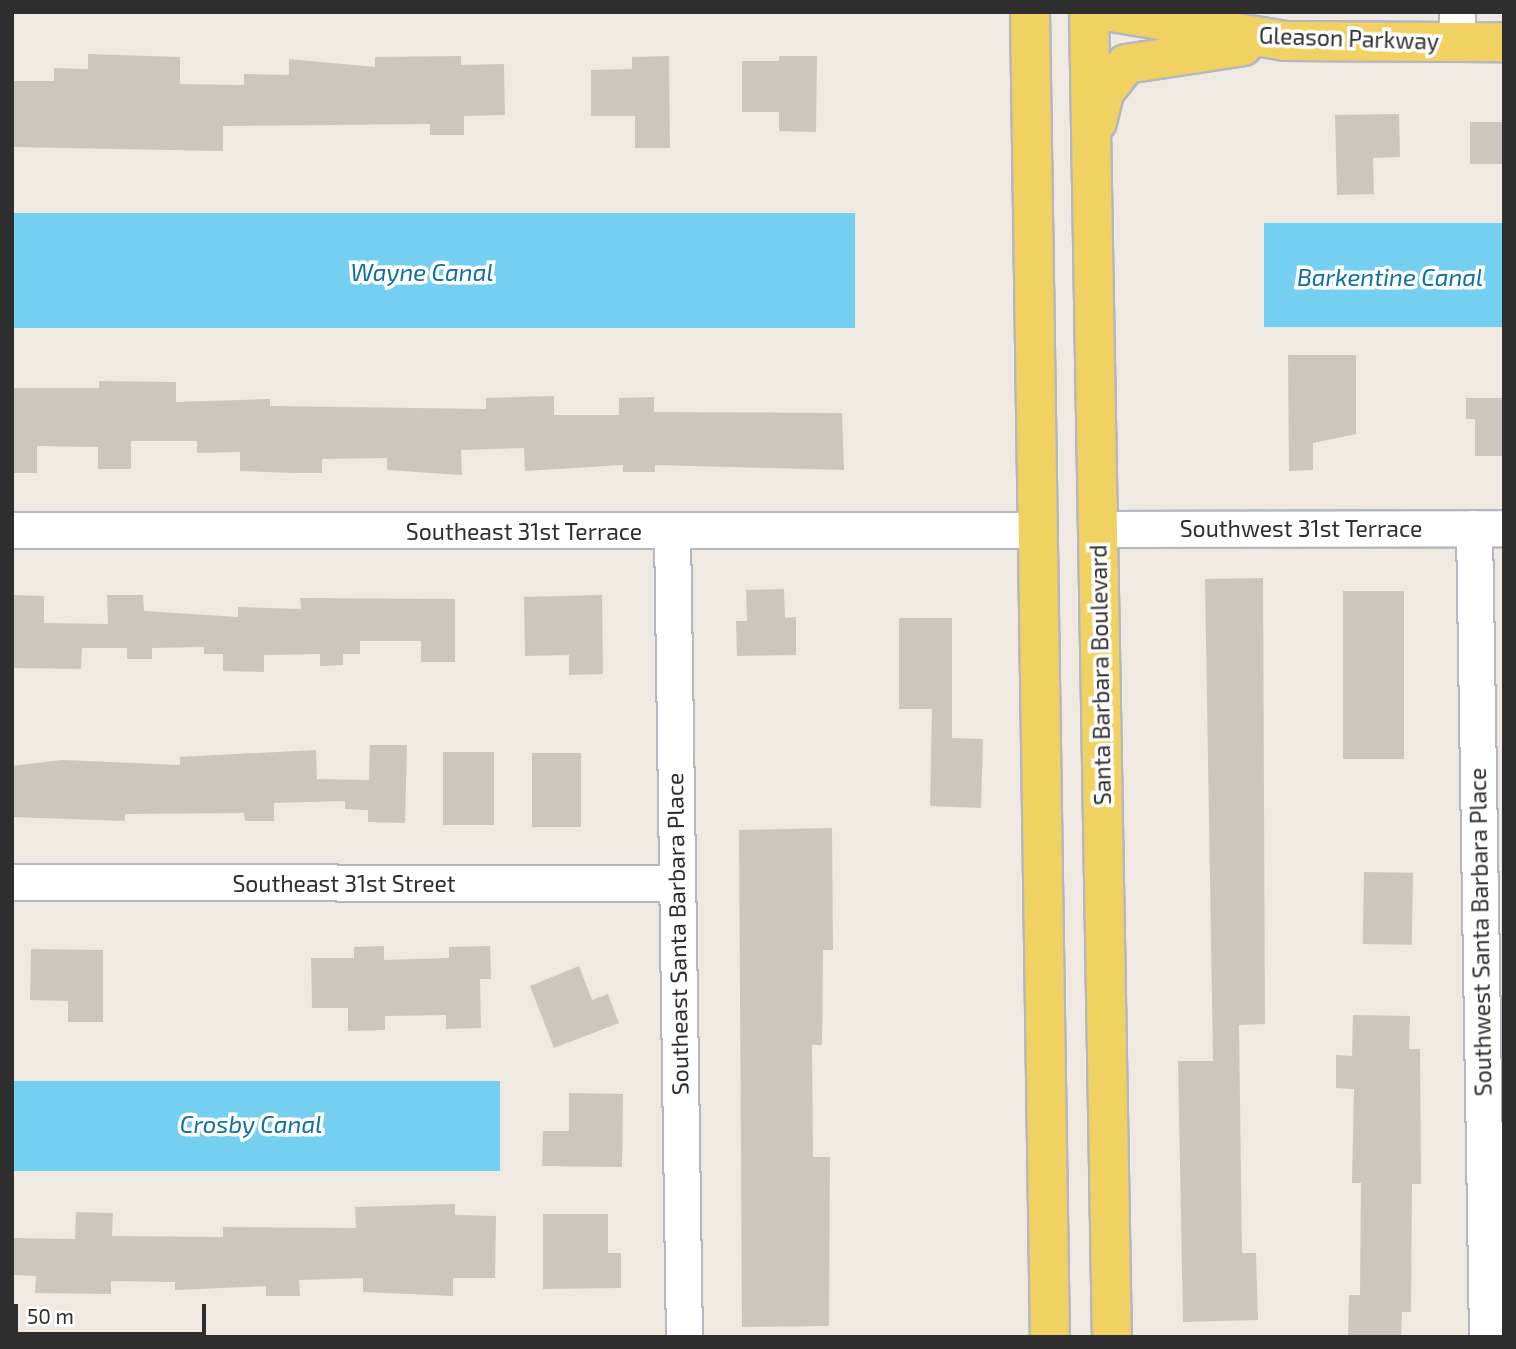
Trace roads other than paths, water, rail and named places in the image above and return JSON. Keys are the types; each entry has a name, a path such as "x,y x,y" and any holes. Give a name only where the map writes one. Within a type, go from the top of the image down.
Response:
{"main road":[{"path":"1030,12 1049,1337"},
{"name":"Santa Barbara Boulevard","path":"1089,12 1112,1337"},
{"name":"Gleason Parkway","path":"1112,12 1286,40 1457,27 1504,42"},
{"path":"1091,145 1104,91 1126,64 1286,40"}],"street":[{"name":"Southwest 31st Terrace","path":"1098,529 1489,528"},
{"name":"Southwest Santa Barbara Place","path":"1487,1337 1494,1230 1489,528"},
{"name":"Southeast 31st Terrace","path":"12,530 1036,530"},
{"name":"Southeast Santa Barbara Place","path":"672,531 684,1337"},
{"name":"Southeast 31st Street","path":"12,882 676,883"}],"water":[{"name":"Wayne Canal","path":"12,213 855,213 855,328 12,328"},
{"name":"Barkentine Canal","path":"1264,223 1504,223 1504,327 1264,327"},
{"name":"Crosby Canal","path":"12,1081 500,1081 500,1171 12,1171"}]}
